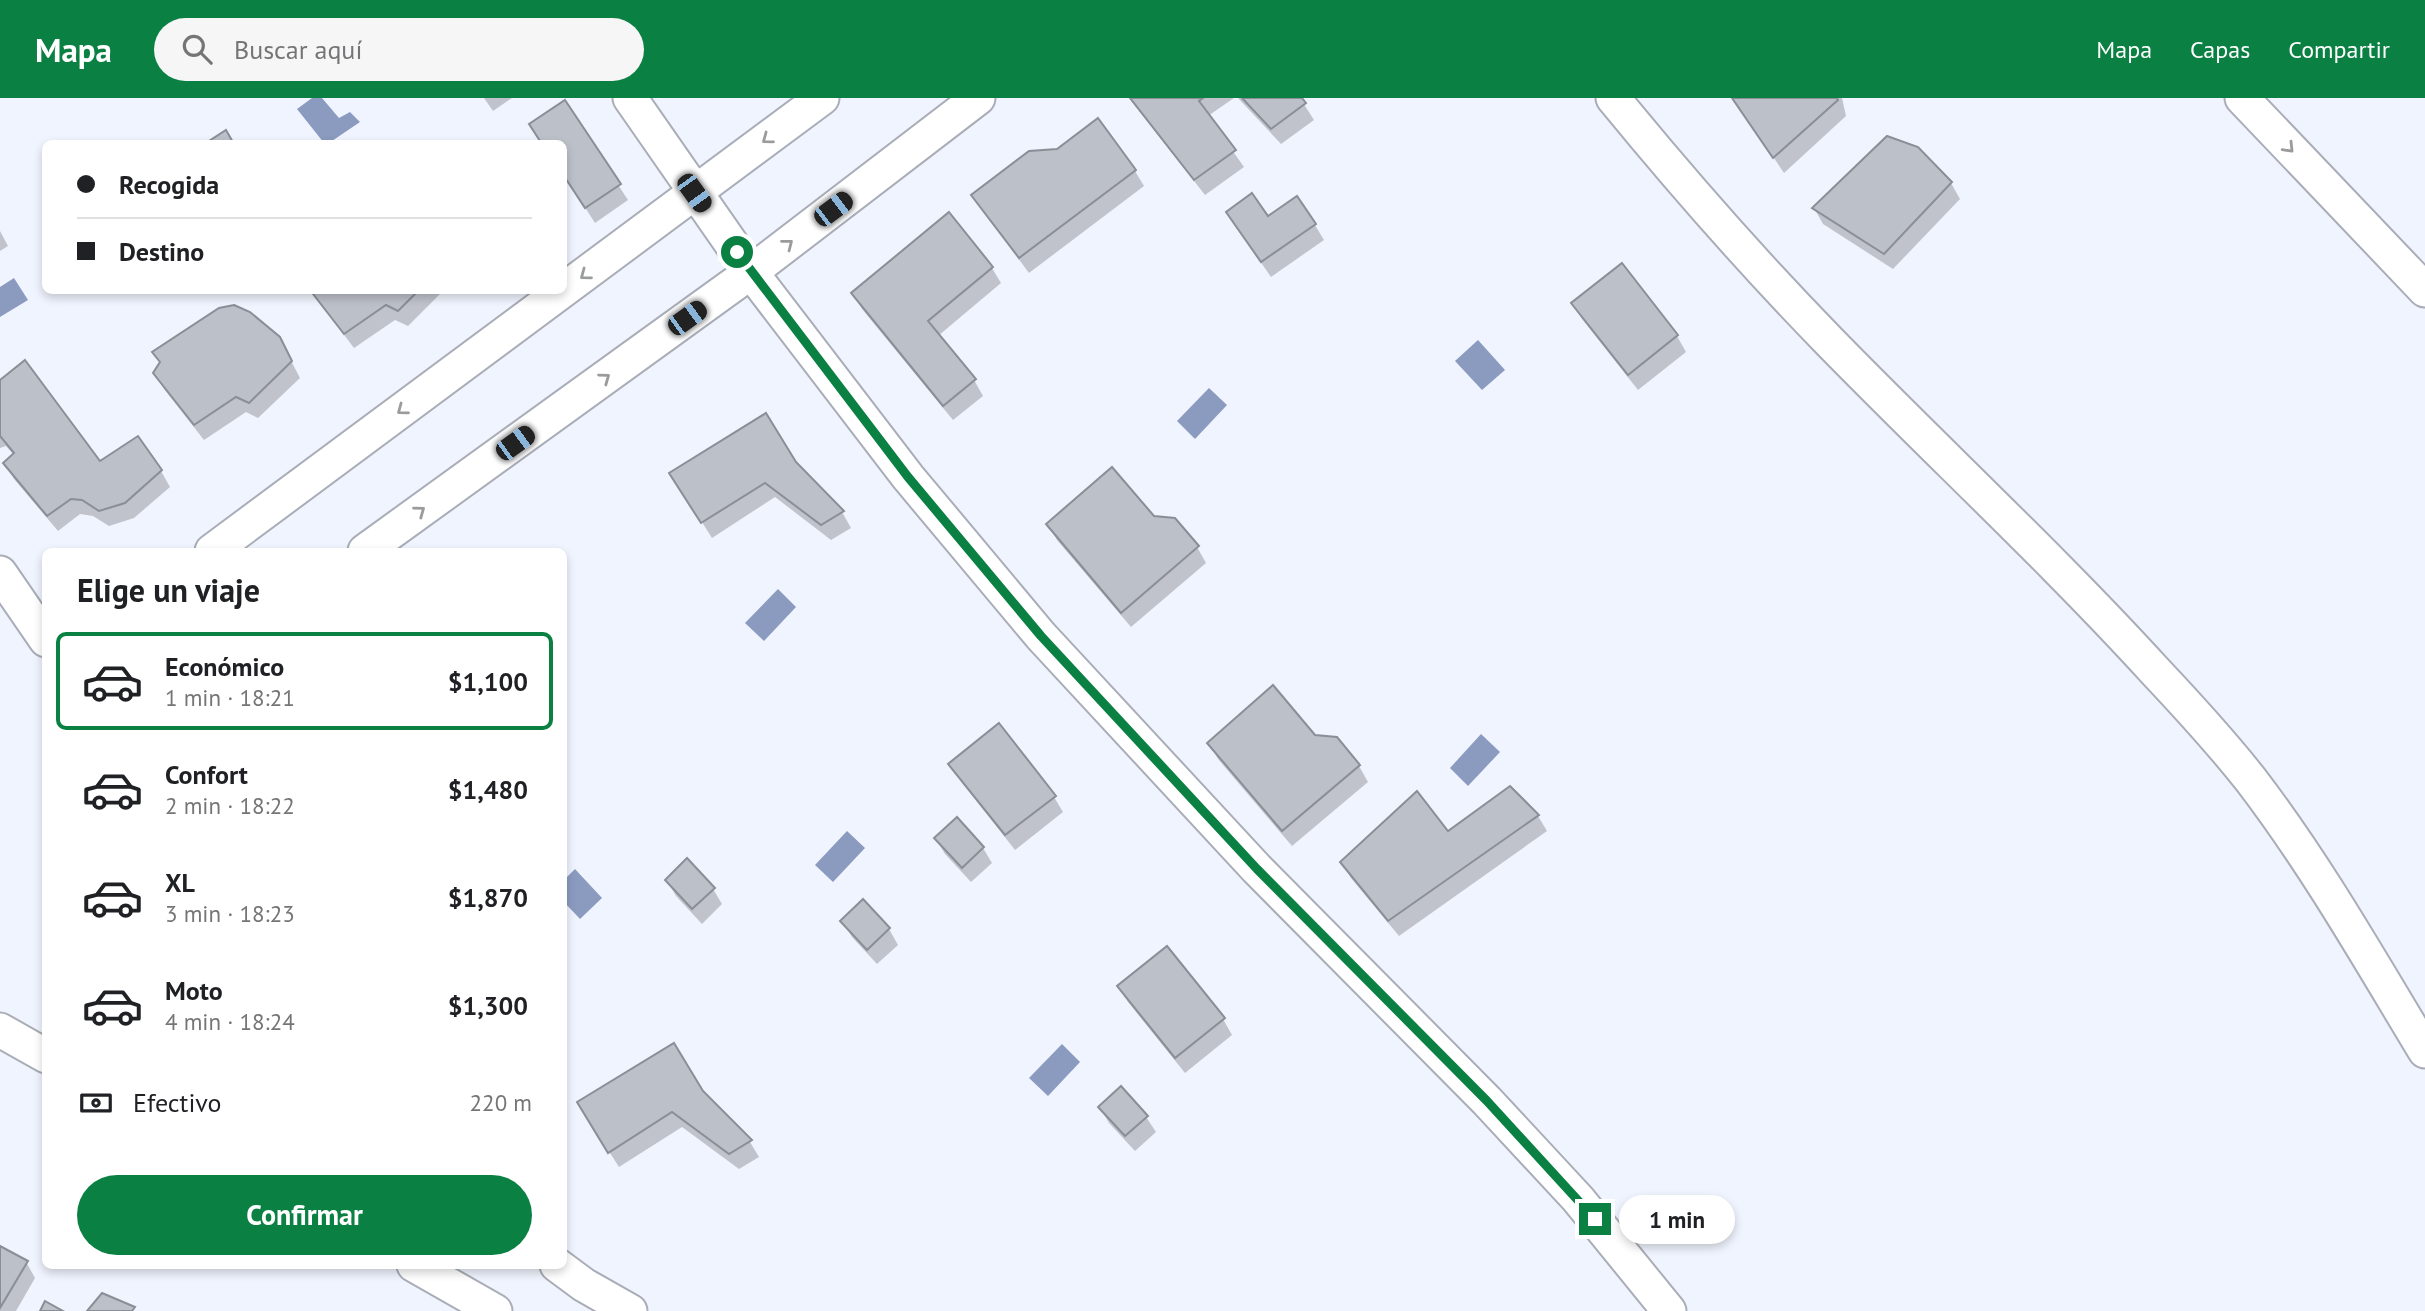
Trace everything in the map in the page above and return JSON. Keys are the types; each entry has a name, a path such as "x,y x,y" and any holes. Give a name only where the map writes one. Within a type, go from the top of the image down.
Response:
{"street":[{"path":"630,98 751,272 908,477 1041,636 1257,869 1487,1101 1578,1199 1669,1311"},
{"path":"567,287 822,98"},
{"path":"369,548 751,272 978,98"},
{"path":"1613,98 1680,180 1826,339 2114,626 2251,780 2360,943 2425,1051"},
{"path":"2242,98 2425,290"},
{"path":"216,548 558,294"},
{"path":"0,573 42,634"},
{"path":"0,1030 42,1054"},
{"path":"421,1269 495,1311"},
{"path":"562,1269 584,1285 630,1311"}],"water":[{"path":"312,98 322,98 339,118 350,112 360,122 333,140 322,140 297,109"},
{"path":"14,278 28,300 0,317 0,287"},
{"path":"1478,340 1505,370 1482,390 1455,361"},
{"path":"1209,388 1227,405 1195,439 1177,421"},
{"path":"778,589 796,607 764,641 745,623"},
{"path":"1481,734 1500,752 1468,786 1450,768"},
{"path":"847,831 865,848 833,882 815,865"},
{"path":"575,869 602,898 580,919 567,905 567,877"},
{"path":"1062,1044 1080,1062 1048,1096 1029,1078"}],"building":[{"path":"1130,98 1203,98 1199,101 1236,150 1194,180"},
{"path":"1242,98 1302,98 1306,103 1271,129"},
{"path":"1732,98 1837,98 1838,100 1773,158"},
{"path":"565,100 621,184 585,208 567,181 567,140 539,140 529,124"},
{"path":"1098,118 1136,170 1019,258 971,195 1029,151 1057,149"},
{"path":"226,130 232,140 211,140"},
{"path":"1887,136 1918,147 1952,182 1884,254 1812,208"},
{"path":"1252,193 1268,216 1297,196 1316,224 1261,262 1226,212"},
{"path":"949,212 993,267 928,321 976,379 943,406 851,293"},
{"path":"1622,263 1678,335 1628,375 1571,303"},
{"path":"313,294 415,294 398,311 386,305 344,334"},
{"path":"234,305 250,312 280,337 292,361 249,403 236,397 194,425 153,373 160,362 152,352 219,308"},
{"path":"25,360 100,461 138,436 162,470 125,503 99,511 82,500 71,499 47,516 3,463 14,453 0,436 0,380"},
{"path":"766,413 796,462 844,511 821,525 765,483 701,523 669,473"},
{"path":"1112,467 1154,516 1175,518 1199,546 1121,613 1046,524"},
{"path":"1273,685 1315,735 1337,737 1360,765 1282,831 1207,743"},
{"path":"999,723 1056,796 1005,835 948,764"},
{"path":"1510,786 1539,815 1388,921 1340,862 1417,791 1448,831"},
{"path":"957,817 984,847 962,868 934,838"},
{"path":"687,858 715,888 692,909 665,880"},
{"path":"863,899 890,928 867,950 840,921"},
{"path":"1167,946 1225,1018 1175,1058 1117,986"},
{"path":"674,1043 703,1091 752,1140 729,1154 672,1112 608,1153 577,1102"},
{"path":"1121,1086 1148,1116 1125,1136 1098,1107"},
{"path":"0,1246 28,1261 0,1308"},
{"path":"102,1293 135,1307 132,1311 87,1311"},
{"path":"45,1301 63,1311 40,1311"}],"route":[{"path":"737,252 908,477 1041,636 1257,869 1487,1101 1595,1219"}]}
